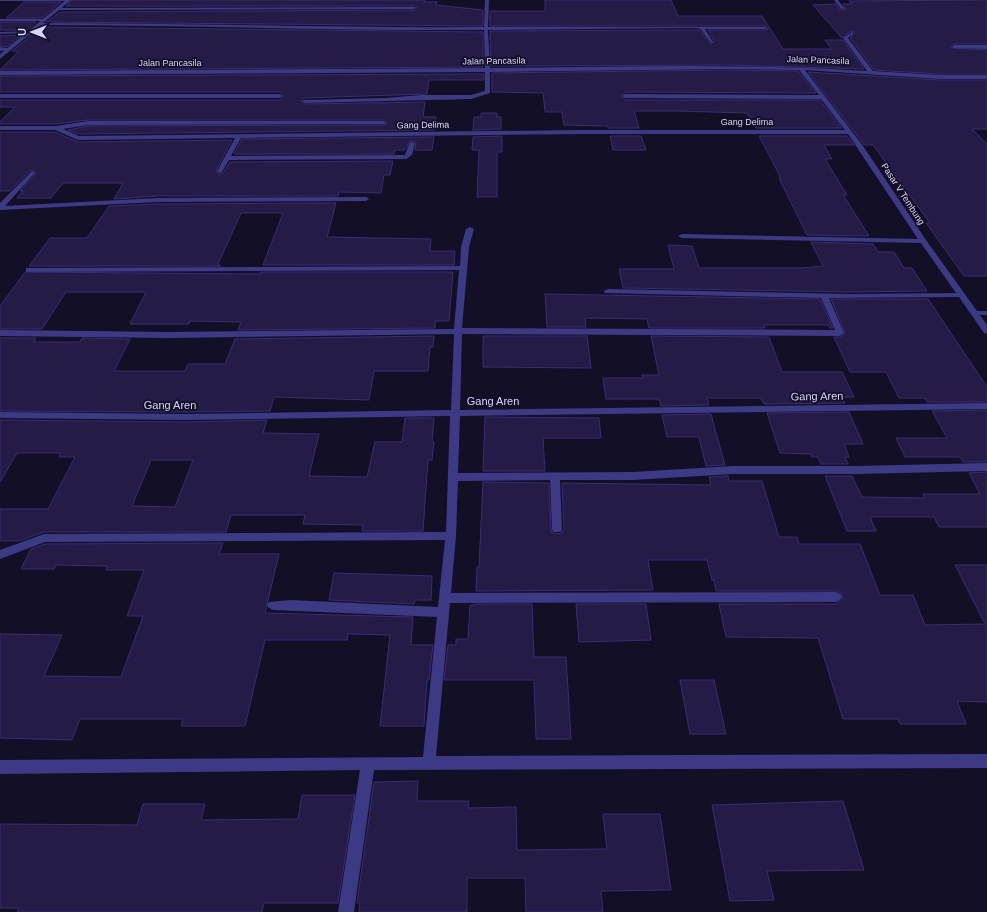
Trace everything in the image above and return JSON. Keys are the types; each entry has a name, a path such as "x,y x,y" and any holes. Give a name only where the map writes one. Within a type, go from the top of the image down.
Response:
{"street":[{"path":"0,0 69,0"},
{"path":"0,57 44,20 57,7 69,0"},
{"path":"305,101 386,100 421,97 471,97 488,92 486,28 487,0"},
{"path":"836,0 843,8"},
{"path":"57,7 414,8"},
{"path":"0,20 44,20"},
{"path":"39,24 150,24 425,29 765,28"},
{"path":"702,28 711,42"},
{"path":"0,32 28,32"},
{"path":"852,33 846,38 847,41 870,71"},
{"path":"954,47 987,47"},
{"path":"0,49 9,49"},
{"name":"Jalan Pancasila","path":"0,72 487,70 727,67 801,68 870,71 940,77 987,77"},
{"name":"Pasar V Tembung","path":"801,68 849,132 923,241 987,331"},
{"path":"0,96 280,96"},
{"path":"625,96 823,97"},
{"path":"56,128 88,122 383,122"},
{"name":"Gang Delima","path":"0,128 56,128 78,138 849,132"},
{"path":"220,171 239,136"},
{"path":"227,158 406,157 409,155 412,143"},
{"path":"0,208 32,172"},
{"path":"0,208 158,200 366,199"},
{"path":"429,763 451,536 458,332 465,247 470,229"},
{"path":"682,236 923,241"},
{"path":"29,270 463,268"},
{"path":"608,291 824,295 961,294"},
{"path":"0,333 170,335 458,332 840,333 824,295"},
{"path":"974,313 987,313"},
{"name":"Gang Aren","path":"0,415 186,417 987,406"},
{"path":"454,477 633,476 733,470 847,470 987,467"},
{"path":"555,476 557,529"},
{"path":"0,554 44,538 451,536"},
{"path":"446,598 836,597"},
{"path":"273,605 444,612"},
{"path":"0,767 368,763 987,761"},
{"path":"346,912 368,763"}],"building":[{"path":"72,0 425,0 424,2 437,2 436,5 483,10 483,26 47,22 60,12 414,10 418,7 66,6"},
{"path":"545,0 671,0 678,16 762,16 783,49 832,49 825,40 843,40 864,69 726,65 491,66 490,31 699,30 711,44 714,41 708,30 768,29 765,26 490,26 490,11 545,11"},
{"path":"987,0 987,44 954,44 951,48 987,50 987,74 940,74 874,70 850,38 855,32 851,31 842,38 813,5 836,4 840,10 845,10 846,9 843,4 852,4 849,1"},
{"path":"24,2 61,2 42,18 6,18"},
{"path":"0,22 36,22 27,30 0,30"},
{"path":"41,27 483,32 483,67 0,70 19,51 12,51"},
{"path":"21,35 7,47 0,46 0,36"},
{"path":"727,70 798,71 816,93 625,92 621,96 625,100 820,100 842,128 756,128 747,113 678,111 634,111 639,128 608,128 608,126 564,125 562,112 545,112 543,93 492,92 492,73"},
{"path":"808,72 940,80 987,80 987,129 972,129 987,144 987,276 964,276 926,223 930,223 873,145 864,145"},
{"path":"484,74 484,80 429,80 427,94 303,98 301,101 305,104 425,102 423,117 436,117 435,130 79,134 68,130 88,126 386,125 387,123 383,120 88,120 56,124 0,124 0,122 15,107 0,107 0,100 280,100 284,96 280,92 0,92 0,76"},
{"path":"481,113 497,113 497,117 501,117 501,129 473,130 474,117 481,117"},
{"path":"0,132 55,132 78,142 232,140 216,170 219,174 223,173 230,162 393,161 390,175 384,175 381,193 339,192 338,196 158,196 114,199 123,183 63,183 51,198 17,198 23,191 20,191 36,173 31,170 10,191 0,191"},
{"path":"502,136 502,152 497,152 497,197 477,197 479,150 472,150 473,137"},
{"path":"610,136 641,136 646,150 613,150"},
{"path":"759,136 847,136 854,145 824,145 832,159 825,159 847,195 843,195 869,236 807,235 779,178 781,178"},
{"path":"434,137 432,150 415,150 416,142 410,141 405,150 395,150 394,154 234,154 242,139"},
{"path":"336,203 327,237 431,239 430,251 455,251 454,265 263,265 283,213 241,213 218,264 221,266 29,266 50,238 87,238 109,206 158,204"},
{"path":"811,242 873,244 878,252 894,252 904,268 912,268 927,291 851,292 623,288 619,269 674,269 668,245 692,246 699,268 802,268 823,266"},
{"path":"25,272 260,274 261,272 453,272 449,321 435,321 435,328 238,330 241,322 190,321 189,324 130,324 146,292 66,292 42,329 0,329 0,306"},
{"path":"545,294 820,299 833,328 830,328 828,325 764,325 765,328 649,328 647,319 585,318 586,327 547,327"},
{"path":"831,299 928,299 987,387 987,402 927,402 925,398 899,398 886,372 850,372 834,337 841,337 845,333"},
{"path":"434,336 433,347 430,347 428,371 374,371 369,400 274,397 270,411 0,411 0,338 36,338 33,342 80,342 82,338 130,339 114,371 185,371 188,364 225,364 235,339"},
{"path":"483,336 587,336 591,368 483,367"},
{"path":"651,336 769,337 782,372 842,372 854,397 842,397 845,403 764,404 761,398 707,398 709,405 661,406 659,399 606,399 603,378 643,378 642,375 659,375"},
{"path":"987,410 987,462 963,462 960,457 905,457 896,438 947,438 932,411"},
{"path":"849,412 863,444 844,444 849,457 845,457 848,464 821,464 818,457 812,457 811,454 780,453 767,413"},
{"path":"711,414 725,465 706,466 699,437 667,437 662,415"},
{"path":"485,417 599,418 601,438 543,438 545,471 483,471"},
{"path":"405,418 434,418 432,442 434,442 432,460 428,460 423,531 362,531 363,525 303,524 305,515 231,515 226,532 44,532 19,541 0,541 0,509 48,509 75,457 59,457 61,453 17,453 0,482 0,420 186,422 267,420 263,433 319,434 309,476 367,477 375,442 402,442","holes":["151,460 193,460 175,507 132,506"]},
{"path":"987,472 987,527 939,527 934,517 870,517 876,531 847,531 825,476 852,476 862,497 925,498 923,494 980,494 969,473"},
{"path":"728,476 729,481 762,481 779,537 797,537 799,544 860,544 880,595 913,595 925,625 985,624 955,565 987,565 987,702 957,701 966,724 900,724 898,719 843,719 818,638 726,637 719,604 836,604 843,598 841,593 837,591 716,591 707,560 648,560 653,590 476,591 477,567 479,567 483,482 549,483 551,529 552,533 561,534 564,529 562,483 711,485 709,477"},
{"path":"223,543 219,554 279,554 265,613 413,617 411,645 433,645 429,680 427,680 424,726 380,726 390,635 348,634 347,640 265,640 245,726 181,726 183,719 80,719 72,740 0,738 0,634 62,635 44,676 121,677 143,616 127,616 144,570 106,570 107,566 56,565 54,569 21,569 31,549 45,544"},
{"path":"334,573 432,576 431,600 415,600 414,604 329,600"},
{"path":"475,604 532,604 534,657 566,657 571,739 536,739 534,680 444,680 448,645 456,645 456,639 468,639 470,606"},
{"path":"576,604 646,604 651,640 579,642"},
{"path":"680,680 714,680 726,734 690,734"},
{"path":"418,781 417,801 469,801 468,808 516,807 517,850 607,849 603,814 660,814 671,890 601,891 603,912 526,912 525,878 467,878 467,912 359,912 360,903 357,903 374,782"},
{"path":"302,795 355,795 338,903 264,903 262,912 17,912 19,908 0,908 0,824 137,825 143,804 205,804 201,820 298,819"},
{"path":"843,801 864,870 767,871 774,900 730,901 712,805"}]}
